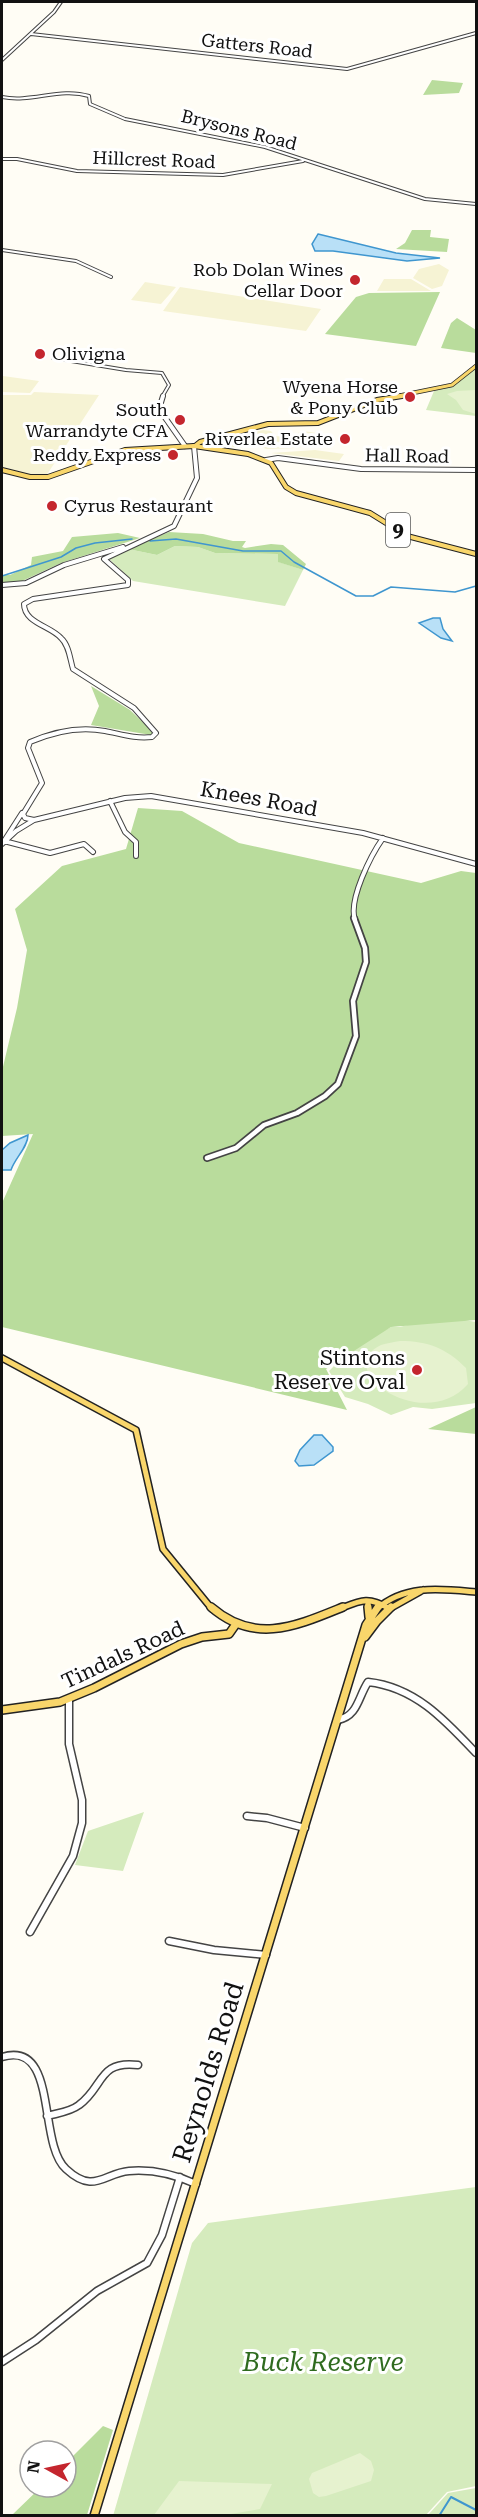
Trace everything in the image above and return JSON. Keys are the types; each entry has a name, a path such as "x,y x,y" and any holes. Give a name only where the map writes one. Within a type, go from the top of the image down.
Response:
{"main road":[{"path":"196,446 273,424 318,423 377,400 444,388 452,385 477,366"},
{"path":"204,442 206,447"},
{"path":"2,470 30,477 48,477 125,450 185,446 248,454 266,460"},
{"name":"9","path":"266,460 271,463 286,487 296,493 358,508 407,536 477,554"},
{"path":"2,1358 129,1424 136,1430 157,1533 164,1552 213,1610 233,1623 258,1630 287,1628 366,1602 383,1607 426,1589 477,1592"},
{"path":"366,1602 370,1609 369,1619"},
{"name":"Reynolds Road","path":"94,2516 362,1641 369,1619 383,1607"},
{"name":"Reynolds Road","path":"362,1641 383,1607"},
{"name":"Tindals Road","path":"2,1710 69,1699 182,1644 229,1634 233,1623"}],"street":[{"path":"2,60 61,2"},
{"name":"Gatters Road","path":"31,34 347,69 477,33"},
{"name":"Brysons Road","path":"2,97 13,99 69,92 84,94 89,96 91,106 125,118 265,147 425,199 477,204"},
{"name":"Hillcrest Road","path":"2,159 17,159 72,171 223,175 306,160"},
{"path":"2,250 76,261 111,277"},
{"path":"2,257 6,252"},
{"path":"53,358 126,370 162,373 169,385 159,403 159,409 185,446"},
{"path":"93,852 84,844 68,847 58,853 3,843 42,783 28,748 30,742 81,730 104,730 141,738 152,737 156,733 134,708 73,669 66,645 61,637 28,616 24,609 26,602 33,599 128,585 128,580 104,559 125,547 165,531 176,523 197,478 196,446"},
{"name":"Hall Road","path":"266,460 278,458 361,469 477,470"},
{"path":"2,585 26,583 64,565 116,547 125,547"},
{"name":"Knees Road","path":"3,843 16,831 34,820 110,801 136,797 164,797 383,838 477,864"},
{"path":"110,801 124,832 136,842 136,856"},
{"path":"23,812 25,818 34,820"},
{"path":"207,1158 236,1148 264,1125 297,1113 325,1096 338,1084 356,1036 353,1001 366,962 365,948 353,914 353,904 374,852 383,838"},
{"path":"338,1720 346,1719 355,1713 363,1687 368,1682 377,1682 401,1690 421,1701 477,1753"},
{"path":"30,1932 73,1856 82,1823 82,1800 69,1744 69,1699"},
{"path":"247,1816 267,1818 305,1828"},
{"path":"169,1941 213,1950 266,1955"},
{"path":"2,2057 12,2054 26,2056 37,2068 55,2150 64,2168 80,2179 100,2182 127,2171 153,2172 180,2177 196,2184"},
{"path":"47,2116 68,2111 82,2103 117,2063 138,2065"},
{"path":"2,2362 36,2340 97,2290 147,2263 162,2235 180,2177"}],"shaded area":[{"path":"439,264 449,270 442,286 432,289 413,278 419,269"},
{"path":"384,279 411,279 431,291 377,291"},
{"path":"145,282 176,287 161,304 131,300"},
{"path":"180,287 321,309 306,331 163,311"},
{"path":"3,376 39,381 30,393 2,392"},
{"path":"34,392 99,395 46,476 34,476 2,467 2,395 31,395"},
{"path":"263,430 271,431 275,436 287,437 303,431 316,433 313,437 317,441 316,444 296,448 267,449 250,444 242,448 218,445 217,441"},
{"path":"315,450 344,454 339,461 271,453"}],"green space":[{"path":"432,80 463,83 459,93 423,95"},
{"path":"412,230 431,230 430,237 449,239 447,252 396,249 405,243"},
{"path":"440,292 416,346 325,334 356,297 369,293"},
{"path":"457,318 476,330 476,353 441,348 451,323"},
{"path":"476,367 476,416 426,410 434,391 448,387"},
{"path":"476,390 476,414 463,410 456,400 447,394 457,391"},
{"path":"169,532 203,534 233,541 246,541 242,547 245,548 271,544 283,545 306,564 303,570 278,562 278,554 215,553 198,547 175,546 157,555 128,549"},
{"path":"118,533 140,538 61,563 20,582 2,583 2,575 10,575 31,565 32,557 63,551 72,537"},
{"path":"175,546 198,547 215,553 278,554 279,562 303,570 285,606 133,581 107,557 128,549 157,555"},
{"path":"91,686 130,710 154,733 151,735 91,725 99,706"},
{"path":"138,808 182,811 239,843 421,883 461,871 476,873 476,1320 391,1327 326,1369 347,1410 2,1327 2,1203 33,1134 2,1136 2,1071 17,1008 27,950 15,909 62,866 126,849"},
{"path":"440,1316 476,1322 476,1403 432,1409 413,1407 391,1415 368,1404 345,1397 329,1371 334,1366 331,1358 391,1327 400,1327"},
{"name":"Stintons Reserve Oval","path":"400,1341 428,1344 451,1355 466,1368 468,1384 449,1398 428,1403 407,1400 388,1393 374,1381 367,1368 368,1356 381,1345"},
{"path":"476,1407 476,1434 428,1429"},
{"path":"144,1812 123,1871 75,1865 88,1831"},
{"name":"Buck Reserve","path":"476,2187 476,2486 447,2492 426,2515 113,2516 192,2243 208,2223"},
{"path":"103,2426 113,2430 87,2515 12,2515 29,2499 78,2499 78,2451"},
{"path":"360,2453 371,2461 374,2470 371,2481 326,2496 319,2497 313,2493 309,2479 312,2473"},
{"path":"179,2481 272,2484 260,2509 225,2515 154,2515"},
{"path":"476,2488 476,2515 428,2515 448,2493"}],"water":[{"path":"318,234 396,253 440,258 407,261 333,251 315,251 312,244"},
{"path":"440,618 443,629 452,641 441,638 419,623"},
{"path":"28,1135 26,1144 11,1170 2,1170 2,1150 10,1143"},
{"path":"314,1435 322,1435 333,1447 333,1451 314,1465 299,1466 295,1461 300,1450"}],"waterway":[{"path":"2,576 61,557 76,548 95,543 132,539"},
{"path":"150,541 176,539 243,551 281,551 294,562 356,596 373,596 391,587 455,592 476,586"},
{"path":"439,2516 451,2497 476,2510"}],"place":[{"name":"Rob Dolan Wines Cellar Door","path":"355,280"},
{"name":"Olivigna","path":"40,354"},
{"name":"Wyena Horse & Pony Club","path":"410,397"},
{"name":"South Warrandyte CFA","path":"180,420"},
{"name":"Riverlea Estate","path":"345,439"},
{"name":"Reddy Express","path":"173,455"},
{"name":"Cyrus Restaurant","path":"52,506"},
{"name":"Stintons Reserve Oval","path":"417,1370"}]}
